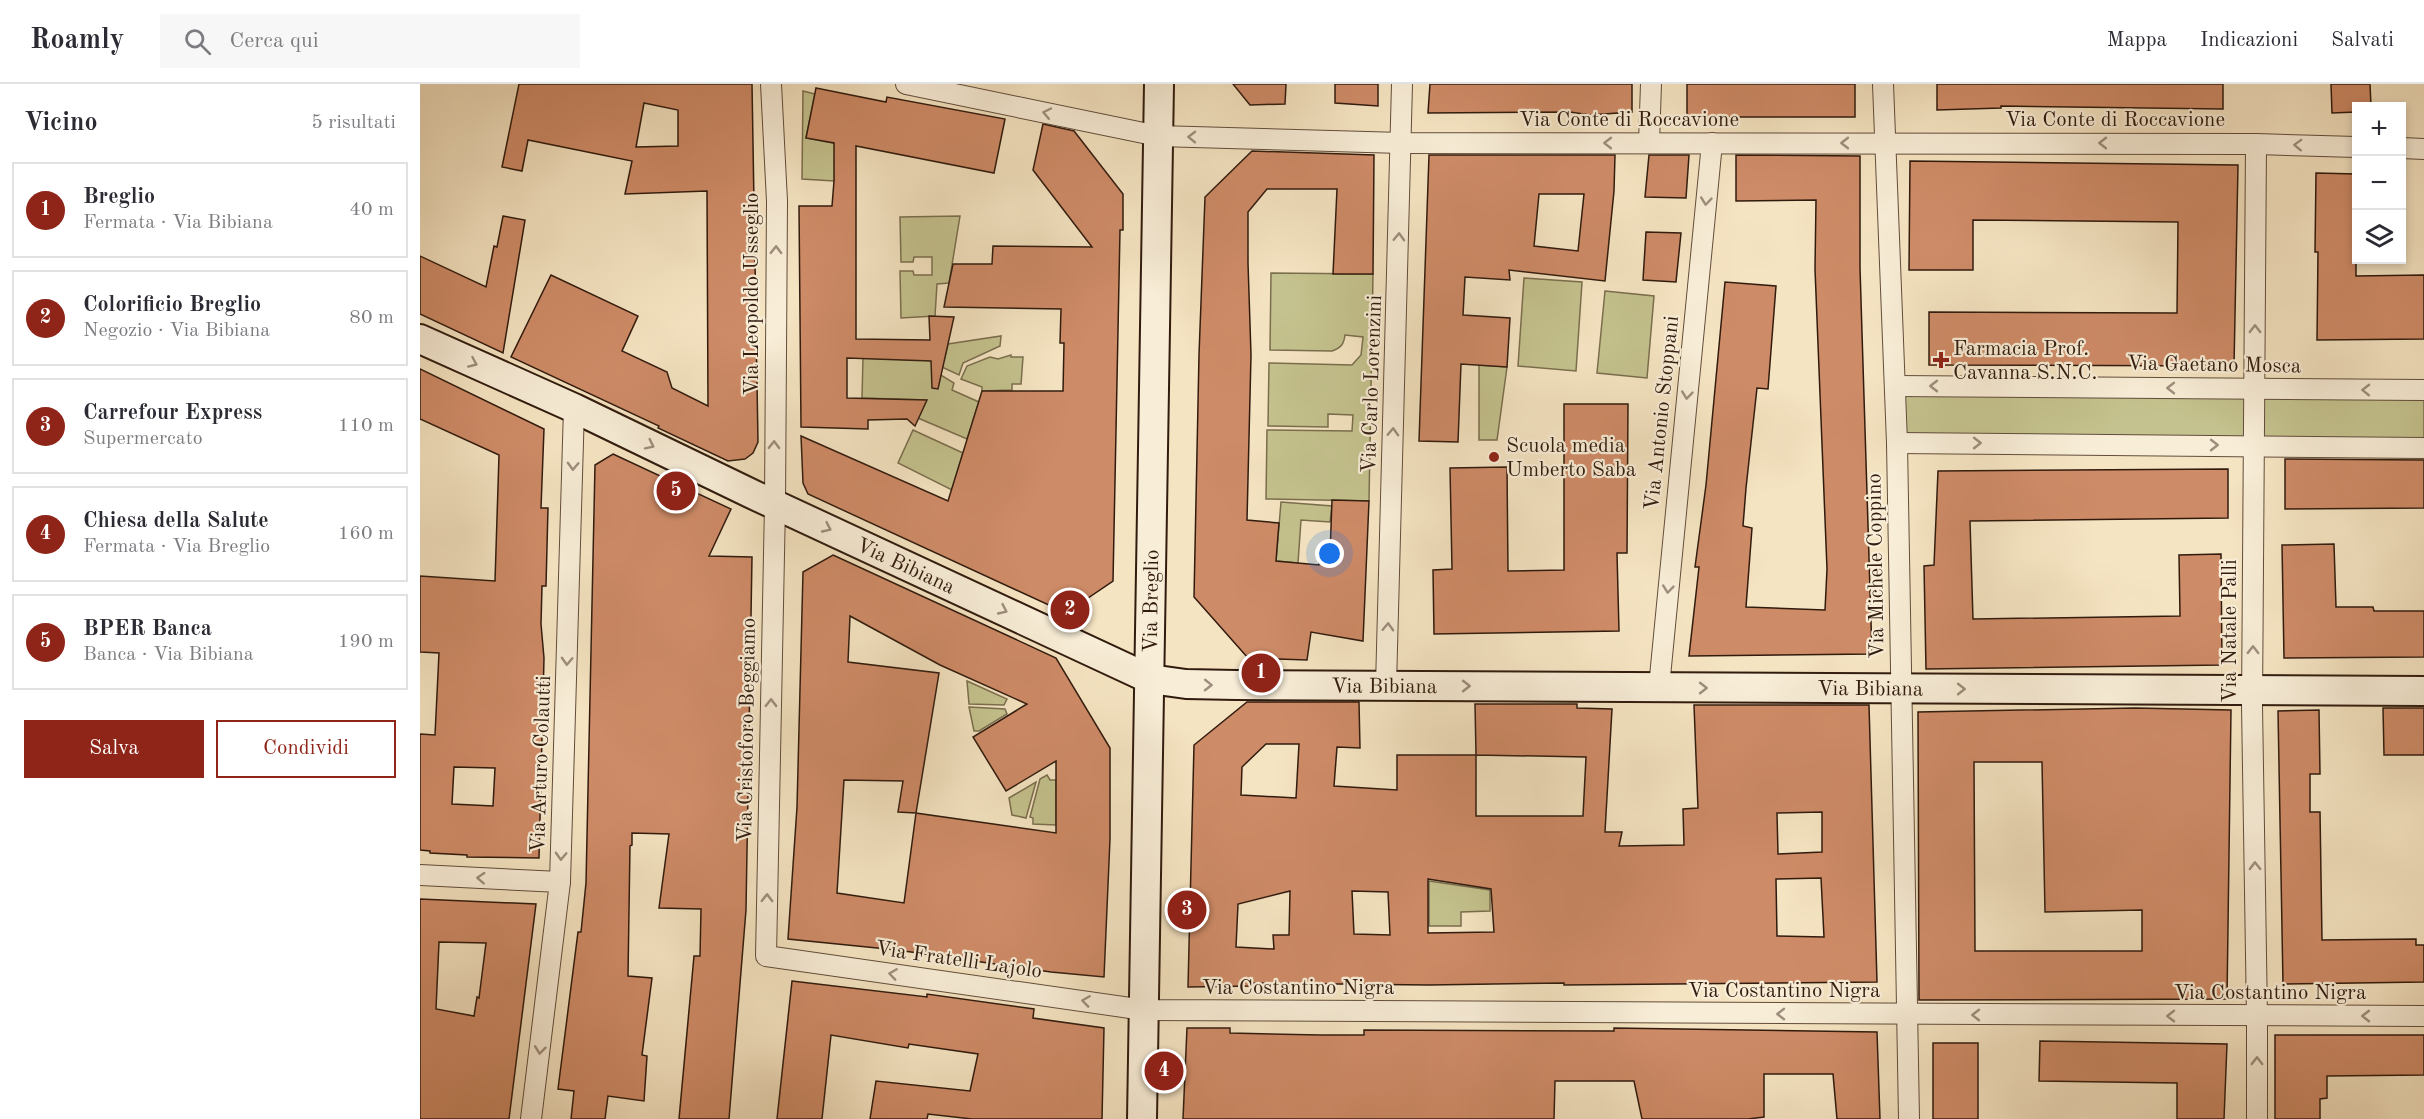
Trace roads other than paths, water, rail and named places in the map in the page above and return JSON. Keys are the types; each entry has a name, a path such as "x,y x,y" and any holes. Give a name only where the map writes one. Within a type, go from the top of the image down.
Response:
{"street":[{"name":"Via Leopoldo Usseglio","path":"771,84 777,201 775,504"},
{"name":"Via Conte di Roccavione","path":"906,84 1158,136 1402,143 2256,144 2352,147"},
{"name":"Via Breglio","path":"1142,1119 1159,84"},
{"name":"Via Carlo Lorenzini","path":"1386,686 1402,84"},
{"path":"1649,143 1651,84"},
{"name":"Via Michele Coppino","path":"1883,84 1897,443 1909,1119"},
{"name":"Via Antonio Stoppani","path":"1659,687 1712,143"},
{"name":"Via Natale Palli","path":"2256,144 2252,690 2257,1119"},
{"path":"2406,148 2424,149"},
{"name":"Via Bibiana","path":"420,339 574,408 1150,679 1186,684 1386,686 2424,691"},
{"name":"Via Gaetano Mosca","path":"1895,386 2424,390"},
{"name":"Via Arturo Colautti","path":"531,1119 560,882 574,408"},
{"path":"1897,443 2424,447"},
{"name":"Via Cristoforo Beggiamo","path":"766,956 775,504"},
{"path":"420,875 560,882"},
{"name":"Via Fratelli Lajolo","path":"766,956 1144,1010"},
{"name":"Via Costantino Nigra","path":"1144,1010 2424,1016"}],"place":[{"name":"Farmacia Prof. Cavanna S.N.C.","path":"1941,360"},
{"name":"Scuola media Umberto Saba","path":"1494,457"},
{"name":"BPER Banca","path":"676,491"},
{"name":"Colorificio Breglio","path":"1070,610"},
{"name":"Breglio","path":"1261,673"},
{"name":"Carrefour Express","path":"1187,910"},
{"name":"Chiesa della Salute","path":"1164,1071"}]}
